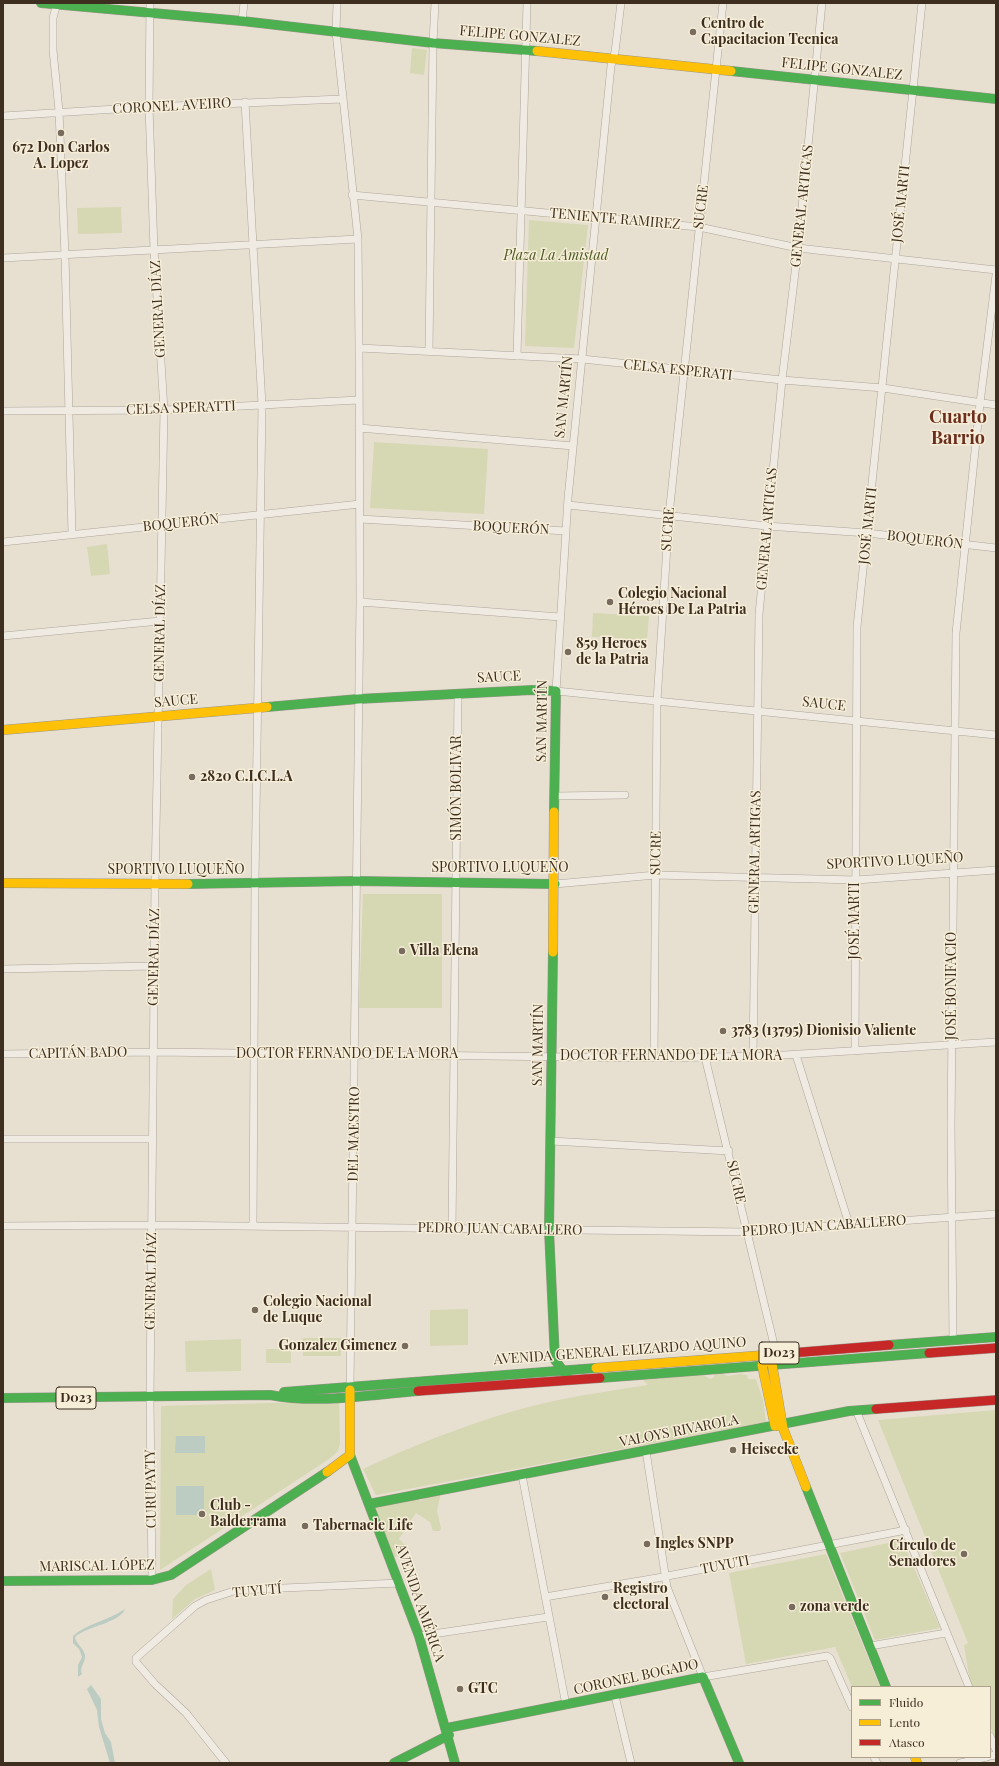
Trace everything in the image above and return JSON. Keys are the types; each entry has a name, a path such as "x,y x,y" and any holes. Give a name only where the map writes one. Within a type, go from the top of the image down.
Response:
{"street":[{"name":"FELIPE GONZALEZ","path":"41,3 242,21 433,43 525,50 613,60 717,69 816,81 996,99"},
{"name":"GENERAL DÍAZ","path":"150,3 149,107 154,250 164,410 155,883 150,1398"},
{"path":"242,21 244,3"},
{"name":"DEL MAESTRO","path":"337,3 336,32 352,195 358,239 360,602 350,1392"},
{"path":"429,351 433,43 435,3"},
{"path":"517,356 527,3"},
{"name":"SAN MARTÍN","path":"571,1380 555,1360 549,1230 555,884 556,691 560,616 573,446 613,60 621,3"},
{"name":"SUCRE","path":"654,1058 657,702 669,516 683,371 723,3"},
{"name":"GENERAL ARTIGAS","path":"753,1056 759,614 782,380 816,81 822,3"},
{"name":"JOSÉ MARTI","path":"854,1051 857,627 922,3"},
{"path":"57,4 53,18 53,50 59,111 65,255 72,534"},
{"name":"CORONEL AVEIRO","path":"3,116 59,111 342,99"},
{"path":"245,102 262,405 255,884 253,1226"},
{"name":"TENIENTE RAMIREZ","path":"352,195 699,227 798,248 996,270"},
{"path":"3,258 358,239"},
{"name":"JOSÉ BONIFACIO","path":"953,1340 952,1045 956,633 980,403 996,275"},
{"name":"CELSA ESPERATI","path":"359,348 582,359 683,371 883,388 996,405"},
{"name":"CELSA SPERATTI","path":"3,411 164,410 359,400"},
{"path":"359,428 573,446"},
{"name":"BOQUERÓN","path":"3,542 360,504"},
{"name":"BOQUERÓN","path":"568,505 768,526 867,532 996,548"},
{"name":"BOQUERÓN","path":"360,521 566,531"},
{"path":"360,602 560,616"},
{"path":"3,636 160,621"},
{"name":"SAUCE","path":"3,730 358,699 532,690 556,691 996,735"},
{"name":"SIMÓN BOLIVAR","path":"452,1228 458,694"},
{"path":"555,796 624,795"},
{"name":"SPORTIVO LUQUEÑO","path":"3,883 255,884 356,881 555,884 656,875 856,880 996,870"},
{"path":"3,969 154,966"},
{"name":"DOCTOR FERNANDO DE LA MORA","path":"153,1052 654,1058 796,1054 996,1042"},
{"name":"CAPITÁN BADO","path":"3,1054 153,1052"},
{"path":"796,1054 849,1224"},
{"name":"SUCRE","path":"705,1057 729,1151 776,1353"},
{"path":"3,1139 152,1139"},
{"path":"550,1141 729,1151"},
{"name":"PEDRO JUAN CABALLERO","path":"3,1226 152,1225 747,1232 996,1214"},
{"name":"AVENIDA GENERAL ELIZARDO AQUINO","path":"350,1392 562,1370 996,1337"},
{"name":"AVENIDA GENERAL ELIZARDO AQUINO","path":"3,1398 270,1396 286,1392 350,1392 571,1380 996,1348"},
{"path":"776,1353 772,1364 780,1426"},
{"path":"776,1353 762,1365 780,1426 886,1686"},
{"path":"350,1392 350,1455"},
{"name":"CURUPAYTY","path":"150,1398 152,1580"},
{"name":"VALOYS RIVAROLA","path":"369,1504 780,1426 856,1410 996,1400"},
{"path":"856,1410 969,1686"},
{"path":"646,1451 667,1587 739,1763"},
{"name":"AVENIDA AMÉRICA","path":"350,1455 419,1636 448,1731 455,1763"},
{"name":"MARISCAL LÓPEZ","path":"3,1581 152,1580 171,1575 312,1484 350,1455"},
{"path":"522,1475 566,1706"},
{"name":"TUYUTI","path":"545,1597 665,1577 906,1530"},
{"name":"TUYUTÍ","path":"226,1763 191,1718 155,1684 136,1662 136,1658 195,1606 206,1600 233,1591 400,1583"},
{"path":"419,1636 548,1617"},
{"path":"870,1646 946,1633"},
{"name":"CORONEL BOGADO","path":"394,1763 448,1731 703,1677 822,1655 830,1658 851,1705"},
{"path":"615,1696 631,1763"},
{"path":"991,1738 996,1750"},
{"path":"960,1763 984,1758"}],"green space":[{"path":"412,48 427,50 424,75 410,73"},
{"path":"121,207 122,233 78,234 77,208"},
{"name":"Plaza La Amistad","path":"529,220 588,225 574,348 525,346"},
{"path":"374,442 488,449 484,514 370,508"},
{"path":"107,544 110,574 91,576 87,547"},
{"path":"593,613 649,616 647,640 592,637"},
{"name":"Villa Elena","path":"363,894 442,894 442,1008 359,1008"},
{"path":"468,1309 468,1345 430,1346 430,1310"},
{"path":"302,1338 341,1338 341,1356 303,1356"},
{"path":"241,1339 241,1371 186,1372 185,1341"},
{"path":"266,1349 291,1349 291,1363 266,1363"},
{"path":"716,1372 728,1376 740,1374 747,1375 748,1379 756,1379 763,1400 766,1422 376,1495 363,1469 419,1444 456,1430 530,1406 648,1385 643,1380 702,1374 710,1379 713,1378"},
{"name":"Club - Balderrama","path":"339,1401 340,1443 338,1451 329,1459 160,1570 161,1406"},
{"name":"Círculo de Senadores","path":"996,1410 996,1740 991,1728 991,1686 972,1686 970,1682 964,1645 968,1643 878,1420"},
{"path":"441,1492 437,1511 441,1528 440,1531 433,1531 430,1522 416,1513 399,1539 405,1545 404,1550 399,1552 401,1556 394,1557 374,1519 376,1506 418,1499 420,1501 432,1494"},
{"name":"zona verde","path":"902,1540 940,1628 875,1640 840,1553"},
{"name":"zona verde","path":"826,1554 880,1686 852,1686 835,1647 746,1664 729,1573"},
{"path":"211,1569 215,1590 195,1599 172,1619 173,1599 186,1585"}],"shaded area":[{"path":"176,1436 205,1436 205,1453 175,1453"},
{"path":"176,1486 204,1486 204,1515 176,1515"},
{"path":"125,1609 117,1618 80,1633 75,1637 85,1655 85,1660 81,1669 82,1674 78,1677 78,1665 82,1657 79,1649 73,1643 73,1636 84,1628"},
{"path":"91,1685 101,1699 101,1719 105,1733 111,1742 115,1763 110,1763 99,1727 97,1710 87,1689"}],"traffic: fast":[{"path":"41,3 242,21 433,43 537,51"},
{"path":"731,71 996,99"},
{"path":"267,707 358,699 532,690 556,691 554,812"},
{"path":"188,884 356,881 555,884"},
{"path":"553,952 549,1230 555,1360 567,1376"},
{"path":"889,1345 996,1337"},
{"path":"600,1378 929,1353"},
{"path":"284,1392 596,1368"},
{"path":"3,1398 270,1395 288,1398 325,1399 418,1391"},
{"path":"369,1504 849,1411 876,1409"},
{"path":"350,1455 419,1636 455,1763"},
{"path":"3,1581 152,1580 171,1575 327,1472"},
{"path":"806,1487 886,1686"},
{"path":"447,1728 703,1677 739,1763"},
{"path":"394,1763 449,1735"}],"traffic: slow":[{"path":"537,51 731,71"},
{"path":"3,730 267,707"},
{"path":"553,952 554,812"},
{"path":"3,883 188,884"},
{"path":"596,1368 767,1355"},
{"path":"774,1358 772,1364 783,1428 806,1487"},
{"path":"767,1361 762,1365 775,1426 780,1426"},
{"path":"327,1472 350,1455 350,1390"},
{"path":"915,1758 917,1763"}],"traffic: jam":[{"path":"767,1355 889,1345"},
{"path":"929,1353 996,1348"},
{"path":"418,1391 600,1378"},
{"path":"876,1409 996,1400"}],"place":[{"name":"Centro de Capacitacion Tecnica","path":"693,32"},
{"name":"672 Don Carlos A. Lopez","path":"61,133"},
{"name":"Colegio Nacional Héroes De La Patria","path":"610,602"},
{"name":"859 Heroes de la Patria","path":"568,652"},
{"name":"2820 C.I.C.L.A","path":"192,777"},
{"name":"Villa Elena","path":"402,951"},
{"name":"3783 (13795) Dionisio Valiente","path":"723,1031"},
{"name":"Colegio Nacional de Luque","path":"255,1310"},
{"name":"Gonzalez Gimenez","path":"405,1346"},
{"name":"Heisecke","path":"733,1450"},
{"name":"Club - Balderrama","path":"202,1514"},
{"name":"Tabernacle Life","path":"305,1526"},
{"name":"Ingles SNPP","path":"647,1544"},
{"name":"Círculo de Senadores","path":"964,1554"},
{"name":"Registro electoral","path":"605,1597"},
{"name":"zona verde","path":"792,1607"},
{"name":"GTC","path":"460,1689"}],"district":[{"name":"Cuarto Barrio","path":"958,427"}]}
